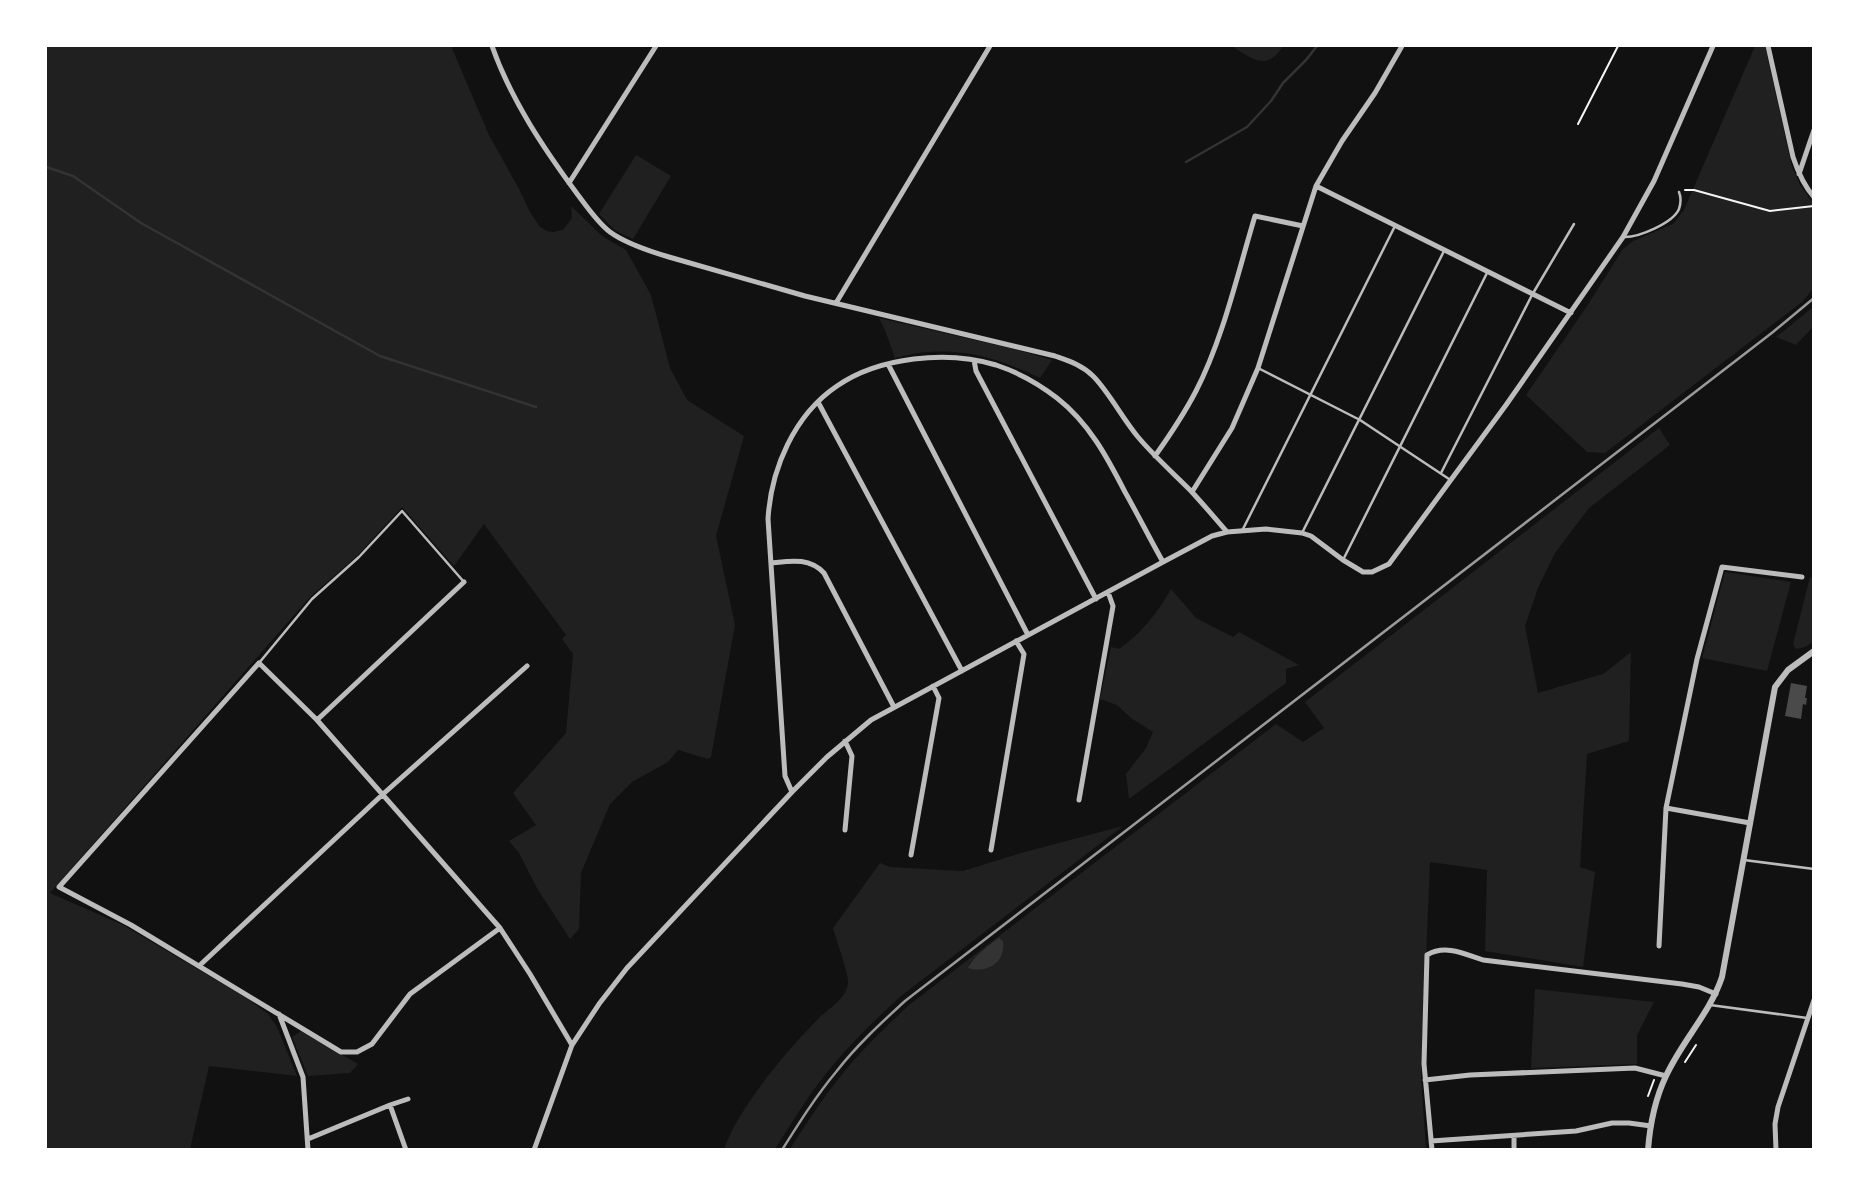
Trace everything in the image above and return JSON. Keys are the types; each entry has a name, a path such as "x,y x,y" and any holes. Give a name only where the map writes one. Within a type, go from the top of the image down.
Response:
{"street":[{"path":"492,46 518,105 569,183 610,232 649,251 805,296 1055,356 1080,365 1104,389 1138,437 1227,531"},
{"path":"569,183 656,46"},
{"path":"836,303 990,46"},
{"path":"1192,492 1232,428 1258,368 1316,186 1402,46"},
{"path":"534,1150 572,1045 598,1004 627,968 792,792 871,720 1163,562 1227,531 1243,529 1302,533 1311,536 1363,572 1372,572 1388,564 1571,313 1623,237 1654,181 1713,46"},
{"path":"1768,46 1793,158 1799,174 1814,197"},
{"path":"1799,174 1814,130"},
{"path":"1316,186 1571,313"},
{"path":"1155,456 1178,424 1206,369 1255,216 1303,226"},
{"path":"792,792 785,776 768,510 783,453 794,432 806,414 835,387 876,367 928,357 974,360 1016,373 1071,409 1087,427 1104,452 1163,562"},
{"path":"974,360 976,371 1096,599"},
{"path":"888,364 1028,635"},
{"path":"818,402 962,671"},
{"path":"771,563 807,562 824,573 894,707"},
{"path":"1659,946 1665,808 1697,659 1722,567 1802,577"},
{"path":"317,720 464,582"},
{"path":"1079,800 1113,606 1108,592"},
{"path":"991,850 1024,654 1016,642"},
{"path":"1648,1150 1657,1098 1666,1076 1716,994 1726,960 1775,687 1788,670 1814,651"},
{"path":"500,928 410,994 372,1044 358,1052 341,1052 131,925 59,887 260,663 317,720 500,928 572,1045"},
{"path":"199,966 382,795 527,666"},
{"path":"911,855 939,698 933,686"},
{"path":"845,741 852,757 845,830"},
{"path":"1665,808 1750,823"},
{"path":"1432,1150 1424,1064 1427,955 1432,952 1455,950 1483,960 1682,984 1716,994"},
{"path":"1776,1150 1775,1124 1778,1107 1814,1000"},
{"path":"279,1014 303,1077 308,1150"},
{"path":"1425,1080 1470,1075 1635,1068 1666,1076"},
{"path":"308,1139 408,1099"},
{"path":"390,1105 406,1150"},
{"path":"1431,1140 1576,1131 1612,1123 1651,1126"},
{"path":"1514,1136 1514,1150"}],"lane":[{"path":"1623,237 1637,236 1674,216 1681,200 1679,192"},
{"path":"1441,473 1532,295 1574,224"},
{"path":"1243,529 1395,226"},
{"path":"1302,533 1444,251"},
{"path":"1343,560 1487,273"},
{"path":"1258,368 1360,420 1450,481"},
{"path":"260,663 312,599 359,557 401,510 464,582"},
{"path":"1744,860 1814,869"},
{"path":"1710,1005 1807,1017"}],"path":[{"path":"1578,124 1618,46"},
{"path":"1679,192 1694,190 1770,211 1814,206"},
{"path":"1685,1062 1696,1045"},
{"path":"1648,1096 1654,1079"}],"shaded area":[{"path":"46,46 451,46 489,135 540,227 553,232 563,230 572,218 571,206 602,236 626,250 651,295 670,368 687,400 744,436 716,536 735,625 711,757 708,759 678,750 668,762 632,782 610,804 581,873 579,929 570,939 538,890 519,853 509,841 536,825 513,793 566,733 573,654 562,639 566,635 484,524 454,566 402,507 357,556 310,597 50,893 123,925 248,999 268,1014 277,1027 297,1076 209,1066 190,1149 46,1149"},
{"path":"1232,46 1283,46 1271,59 1259,61"},
{"path":"1755,46 1765,46 1792,167 1800,185 1813,203 1813,289 1802,302 1605,453 1587,452 1526,395 1623,249 1633,241 1673,224 1684,210"},
{"path":"636,155 671,176 633,239 616,231 599,214"},
{"path":"1813,307 1813,327 1796,345 1776,337"},
{"path":"879,318 1052,360 1040,378 999,361 958,352 924,352 895,358"},
{"path":"1659,428 1670,445 1589,508 1555,553 1538,588 1525,626 1538,693 1603,674 1631,652 1629,741 1587,754 1580,867 1595,872 1583,967 1485,951 1487,870 1430,862 1421,1078 1426,1149 789,1150 848,1067 909,1005 1276,724 1303,742 1324,728 1305,702","holes":["986,947 990,968 969,964"]},
{"path":"1725,572 1791,582 1767,671 1702,658"},
{"path":"1810,577 1814,578 1813,642 1796,649 1793,644"},
{"path":"1171,589 1196,618 1233,637 1239,632 1299,665 1286,669 1286,683 1129,799 1126,774 1146,748 1153,732 1117,705 1100,699 1111,647 1119,649 1135,637 1155,614"},
{"path":"1123,826 892,1004 857,1038 825,1075 775,1149 724,1149 741,1115 765,1080 806,1031 838,1002 845,992 848,981 833,928 880,863 890,867 963,871"},
{"path":"999,938 1003,941 1002,955 994,965 982,969 968,968 978,955"},
{"path":"1535,989 1654,1002 1637,1035 1637,1064 1531,1068"},
{"path":"301,1031 358,1064 350,1073 308,1076 292,1037"}],"building":[{"path":"1791,683 1807,686 1806,705 1803,704 1801,719 1785,716"}],"waterway":[{"path":"1186,162 1247,127 1317,46"},
{"path":"46,167 73,176 141,223 380,356 536,407"}],"railway":[{"path":"782,1150 844,1062 905,1001 1814,298"}]}
